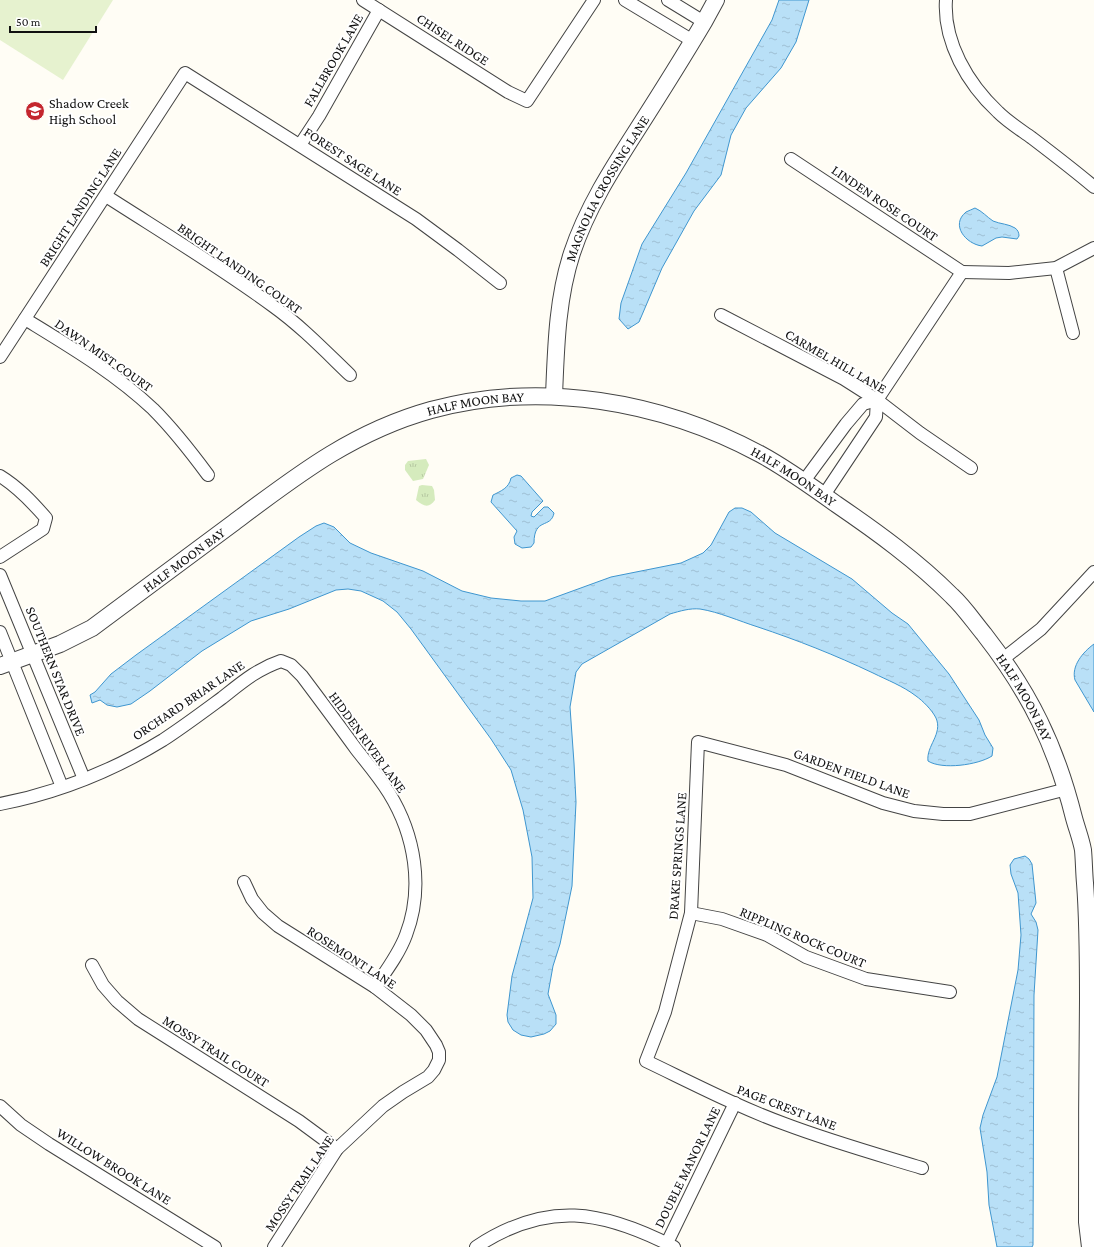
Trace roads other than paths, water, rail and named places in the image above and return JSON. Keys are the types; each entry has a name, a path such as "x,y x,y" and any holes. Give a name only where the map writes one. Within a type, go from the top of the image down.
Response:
{"street":[{"name":"CHISEL RIDGE","path":"363,0 508,92 527,101 594,0"},
{"path":"625,0 693,41"},
{"path":"668,0 704,22"},
{"name":"MAGNOLIA CROSSING LANE","path":"554,396 556,330 559,309 572,252 588,212 616,163 693,41 716,0"},
{"path":"946,0 948,32 956,56 976,87 998,113 1068,165 1094,187"},
{"name":"FALLBROOK LANE","path":"300,145 319,116 379,10"},
{"name":"FOREST SAGE LANE","path":"185,73 416,219 500,283"},
{"name":"BRIGHT LANDING LANE","path":"0,357 185,73"},
{"name":"LINDEN ROSE COURT","path":"791,159 962,272"},
{"name":"BRIGHT LANDING COURT","path":"106,196 238,281 275,307 311,338 350,375"},
{"path":"824,495 876,417 877,400 962,272 1009,273 1056,268 1094,248"},
{"path":"1056,268 1074,333"},
{"name":"CARMEL HILL LANE","path":"721,315 844,379 877,400 920,433 971,468"},
{"name":"DAWN MIST COURT","path":"25,319 89,359 118,380 153,409 208,475"},
{"name":"HALF MOON BAY","path":"6,664 60,644 92,628 299,474 339,448 366,434 393,423 430,411 465,402 502,398 554,396 612,403 639,408 696,425 762,455 804,481 903,552 932,576 956,600 1003,659 1030,700 1054,752 1067,789 1083,852 1091,924 1086,1222 1090,1247"},
{"path":"804,481 846,424 863,404 877,400"},
{"path":"0,476 19,489 46,518 43,529 0,557"},
{"path":"1003,659 1041,629 1094,572"},
{"name":"SOUTHERN STAR DRIVE","path":"0,575 84,779"},
{"path":"0,632 6,664 62,787"},
{"name":"ORCHARD BRIAR LANE","path":"0,804 17,801 62,787 108,769 162,740 258,671 281,661"},
{"name":"HIDDEN RIVER LANE","path":"281,661 291,665 302,676 388,792 400,815 410,840 416,890 412,912 406,935 375,987"},
{"name":"GARDEN FIELD LANE","path":"698,742 786,765 883,803 914,811 943,814 970,814 1067,789"},
{"name":"DRAKE SPRINGS LANE","path":"646,1061 665,1012 691,913 698,742"},
{"name":"ROSEMONT LANE","path":"244,882 252,899 263,913 278,926 375,987 411,1015 426,1030 436,1045 439,1060"},
{"name":"RIPPLING ROCK COURT","path":"691,913 722,919 767,935 806,957 866,980 950,992"},
{"name":"MOSSY TRAIL COURT","path":"92,965 103,985 117,1001 138,1019 299,1121 337,1149"},
{"name":"MOSSY TRAIL LANE","path":"274,1247 337,1149 382,1106 428,1077 434,1070 439,1060"},
{"name":"PAGE CREST LANE","path":"646,1061 735,1103 791,1127 922,1168"},
{"name":"DOUBLE MANOR LANE","path":"671,1245 735,1103"},
{"name":"WILLOW BROOK LANE","path":"0,1106 21,1125 49,1144 215,1247"},
{"path":"476,1247 492,1236 511,1227 533,1219 561,1215 584,1215 628,1225 671,1245"}],"water":[{"path":"779,0 809,0 796,42 781,68 746,108 731,135 721,175 694,211 662,268 639,322 628,329 619,319 621,303 642,244 686,173 772,20"},
{"path":"975,208 993,221 1015,228 1019,234 1017,239 1002,237 996,238 982,246 970,242 962,233 960,223 961,217 966,212"},
{"path":"517,475 521,476 543,501 532,512 531,516 534,517 544,507 548,507 554,513 550,521 540,526 537,530 534,543 531,547 522,548 515,544 514,537 517,531 491,502 493,495 504,489 511,478"},
{"path":"735,508 742,508 751,512 775,533 852,579 892,613 908,624 949,674 979,720 985,735 993,748 992,756 978,762 951,766 934,764 928,761 929,750 936,735 938,724 930,709 922,700 911,692 873,673 816,648 707,610 692,609 670,614 582,664 576,672 570,707 576,802 572,886 548,994 556,1015 556,1024 550,1031 544,1034 531,1037 521,1035 513,1030 508,1022 507,1015 512,976 533,898 532,857 523,810 511,770 491,739 411,629 397,612 383,601 361,591 348,589 336,590 289,609 251,621 202,651 131,704 117,707 107,705 100,700 92,703 90,695 95,692 111,674 299,537 316,526 324,523 334,527 350,543 371,553 423,571 462,591 491,598 521,601 545,601 611,577 681,563 703,553 711,545 729,512"},
{"path":"1094,644 1094,712 1075,680 1074,675 1076,665 1082,655"},
{"path":"1025,856 1032,864 1036,903 1031,914 1036,922 1038,930 1034,995 1033,1245 1032,1247 997,1247 989,1205 987,1172 980,1128 983,1115 997,1077 1018,970 1021,935 1018,893 1011,874 1010,865 1014,859"}],"place":[{"name":"Shadow Creek High School","path":"35,111"}]}
